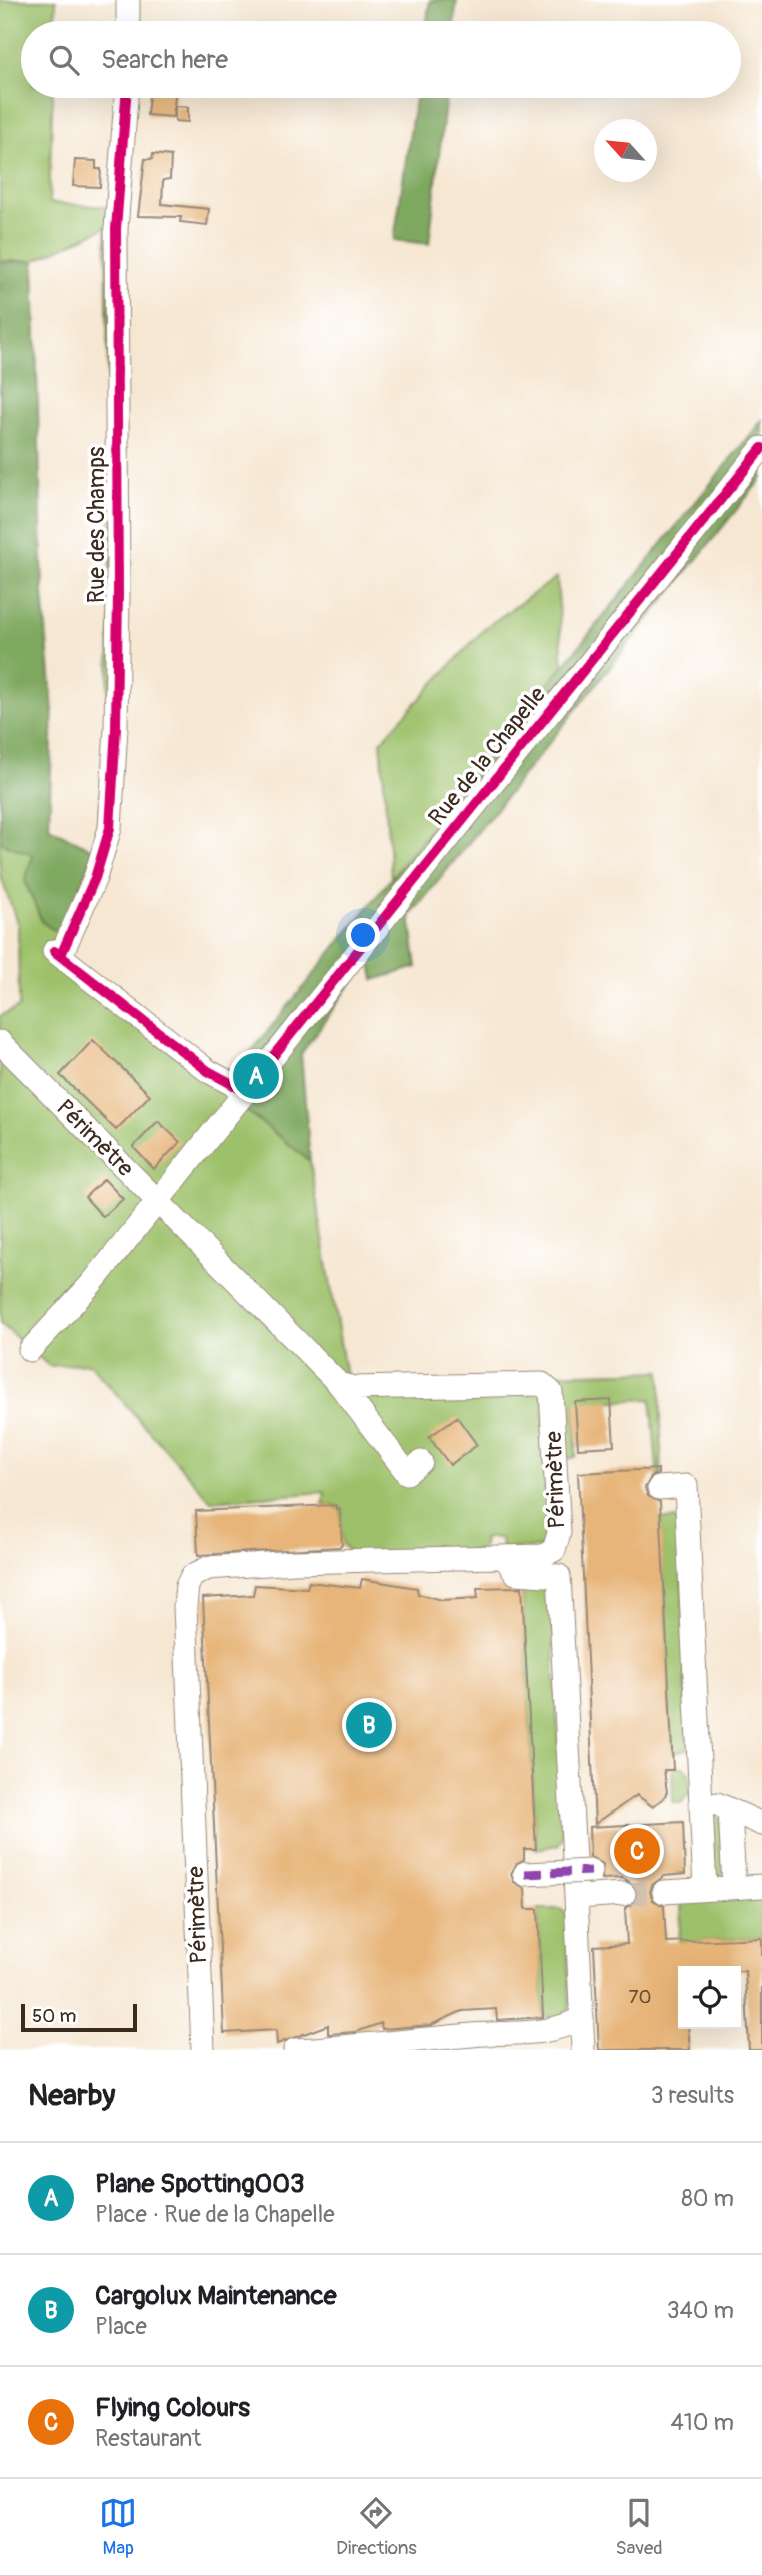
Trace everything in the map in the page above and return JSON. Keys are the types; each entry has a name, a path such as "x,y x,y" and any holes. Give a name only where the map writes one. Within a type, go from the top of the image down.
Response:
{"street":[{"path":"128,0 128,21"},
{"name":"Rue des Champs","path":"126,98 116,229 118,594 116,728 110,828 95,878 57,953 208,1071 225,1083 245,1091"},
{"name":"Rue de la Chapelle","path":"30,1350 92,1283 125,1223 157,1201 762,448"},
{"name":"Périmètre","path":"0,1042 339,1384 354,1388 542,1384 551,1392 559,1532 554,1550 543,1556 506,1560 294,1562 208,1567 192,1576 187,1586 185,1606 202,2050"},
{"path":"339,1384 407,1473 421,1462"},
{"path":"659,1488 686,1486 705,1889"},
{"path":"506,1560 516,1573 559,1577 583,2050"},
{"path":"700,1793 762,1824"},
{"path":"730,1810 734,1887"},
{"path":"525,1874 591,1871"},
{"path":"664,1892 762,1886"},
{"path":"576,1897 624,1894"},
{"path":"295,2050 557,2040 582,2018"}],"green space":[{"path":"0,0 56,0 55,21 21,21 21,98 53,98 49,203 108,207 114,550 113,711 105,827 95,863 107,727 111,617 106,227 34,261 0,262"},
{"path":"430,0 457,0 454,21 427,21"},
{"path":"415,98 446,98 429,244 394,240"},
{"path":"34,261 43,593 53,711 49,828 94,850 63,936 42,922 25,881 33,855 2,843 0,839 0,262"},
{"path":"762,420 762,478 410,916 417,967 374,980 370,957 301,1054 310,1161 220,1090"},
{"path":"557,577 563,669 391,878 381,741 486,627"},
{"path":"0,839 2,843 33,855 68,939 68,970 310,1161 346,1377 543,1395 547,1542 539,1548 502,1549 501,1538 484,1538 482,1550 355,1557 342,1545 340,1509 336,1509 336,1505 323,1505 325,1492 211,1501 89,1363 49,1366 0,1323 0,1016 19,1007 18,926 0,874"},
{"path":"661,1371 661,1478 658,1479 651,1399 575,1403 576,1456 566,1460 563,1457 559,1382 546,1374"},
{"path":"660,1519 674,1519 680,1526 688,1749 672,1753"},
{"path":"522,1585 542,1585 551,1591 563,1838 558,1845 536,1849"},
{"path":"672,1766 683,1767 689,1773 690,1793 681,1803 673,1802"},
{"path":"711,1814 720,1818 723,1879 715,1880"},
{"path":"762,1895 762,1938 679,1942 682,1899"},
{"path":"538,1909 560,1909 567,1914 570,2009 562,2016 543,2017"}],"building":[{"path":"149,98 175,98 173,117 147,115"},
{"path":"175,106 188,107 188,122 175,121"},
{"path":"153,154 171,156 170,179 163,180 162,204 209,209 207,225 180,222 181,217 138,216 145,159 152,159"},
{"path":"75,160 96,161 96,169 101,169 100,187 73,186"},
{"path":"93,1040 150,1095 116,1130 60,1075"},
{"path":"158,1121 180,1142 154,1169 133,1147"},
{"path":"104,1179 123,1199 103,1217 85,1197"},
{"path":"611,1400 614,1446 578,1448 575,1402"},
{"path":"457,1417 477,1445 450,1465 429,1437"},
{"path":"658,1469 658,1474 651,1477 645,1488 648,1496 660,1502 673,1770 664,1770 667,1792 663,1799 652,1806 637,1795 595,1824 578,1473"},
{"path":"336,1505 336,1509 340,1508 342,1545 339,1547 198,1555 196,1511"},
{"path":"362,1579 417,1588 418,1594 442,1600 478,1598 477,1588 522,1587 536,1849 524,1849 524,1860 517,1863 511,1874 514,1882 525,1888 526,1909 538,1909 543,2017 497,2020 496,2009 462,2011 431,2025 382,2029 381,2023 356,2032 328,2034 328,2025 277,2044 276,2030 224,2033 203,1598 253,1595 255,1585 307,1588 309,1582 360,1588"},
{"path":"683,1822 685,1874 664,1876 652,1885 650,1892 653,1900 664,1906 666,1942 762,1938 762,2050 749,2050 745,1971 741,1971 741,1966 678,1966 678,2029 688,2029 690,2050 599,2050 594,1946 627,1944 625,1908 632,1905 638,1894 635,1886 623,1878 602,1879 603,1864 590,1857 589,1827"}],"tunnel":[{"path":"624,1894 664,1892"}],"marked path":[{"path":"525,1874 591,1871"}],"cycle path":[{"path":"61,955 95,878 110,828 116,728 118,594 116,229 126,98"},
{"path":"54,951 208,1071 245,1091 762,448"}],"place":[{"name":"Plane Spotting003","path":"256,1076"},
{"name":"Cargolux Maintenance","path":"369,1725"},
{"name":"Flying Colours","path":"637,1851"}]}
